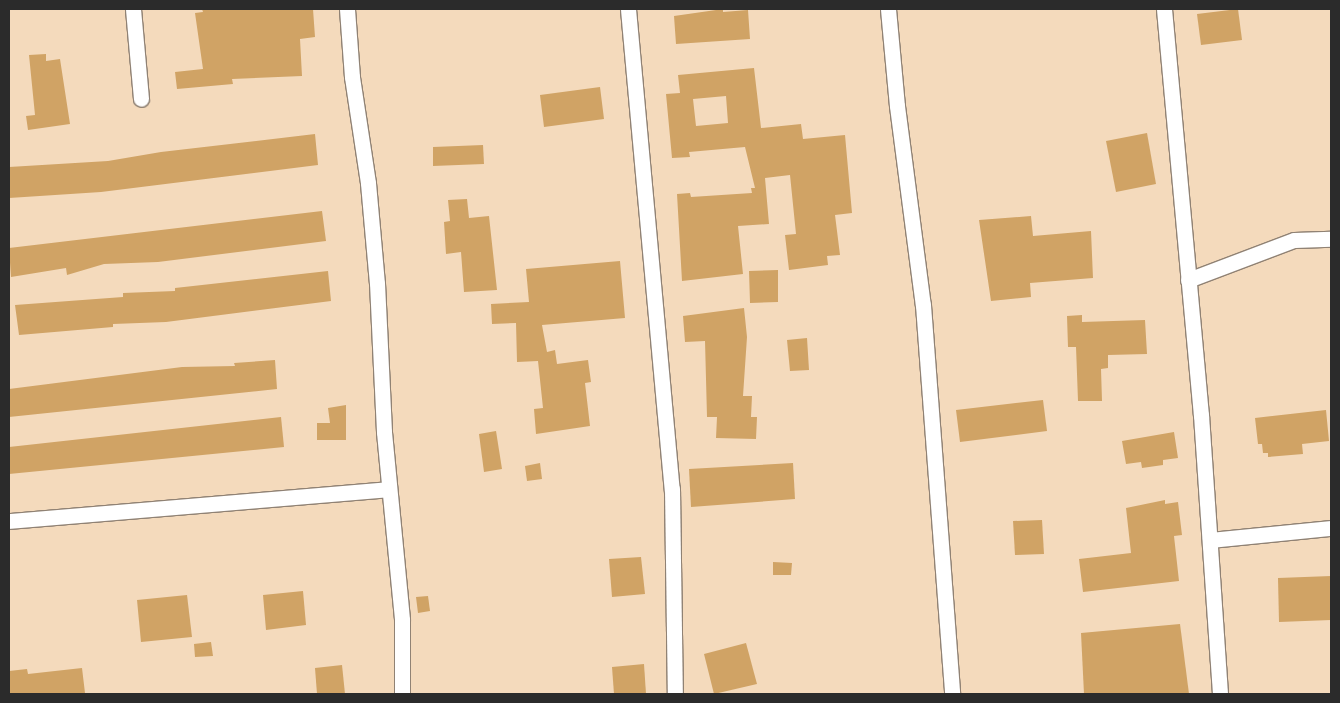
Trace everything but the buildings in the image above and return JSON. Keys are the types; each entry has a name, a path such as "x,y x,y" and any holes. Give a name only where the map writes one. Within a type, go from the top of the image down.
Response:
{"street":[{"path":"134,9 141,99"},
{"path":"347,9 352,78 373,238 389,489 402,620 402,694"},
{"path":"628,9 672,489 675,694"},
{"path":"888,9 897,106 923,305 952,694"},
{"path":"1164,9 1210,540 1220,694"},
{"path":"1188,280 1294,240 1331,239"},
{"path":"9,521 389,489"},
{"path":"1210,540 1331,528"}]}
